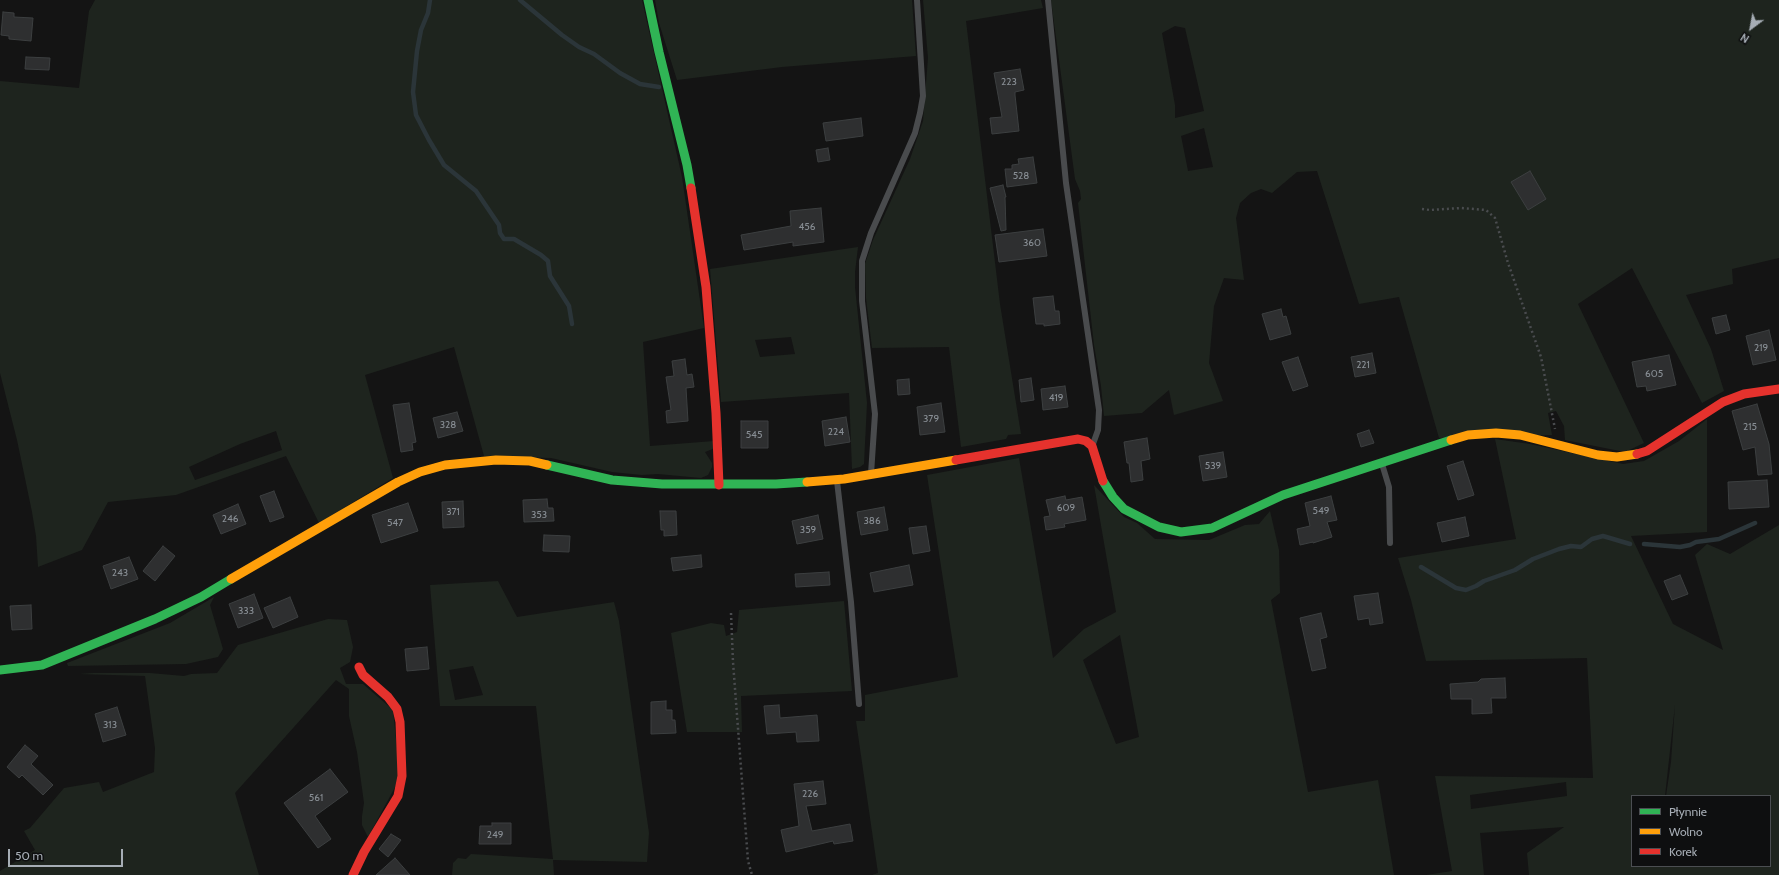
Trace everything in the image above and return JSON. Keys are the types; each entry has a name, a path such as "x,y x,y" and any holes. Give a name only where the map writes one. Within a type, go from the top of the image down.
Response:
{"street":[{"path":"648,0 658,52 688,165 701,249 706,287 714,390 719,485"},
{"path":"0,670 10,670 42,664 155,619 201,596 398,482 420,472 444,465 496,460 530,461 612,480 662,484 776,484 837,480 1070,440 1082,440 1092,446 1104,484 1112,497 1124,509 1159,527 1181,532 1212,528 1282,495 1468,435 1496,433 1520,435 1598,455 1617,457 1632,455 1652,447 1723,402 1744,394 1779,389"},
{"path":"353,875 366,848 398,796 402,776 400,722 397,709 388,697 363,675 359,666"}],"lane":[{"path":"871,475 875,414 862,301 862,261 871,233 915,133 920,113 923,89 917,0"},
{"path":"1048,0 1066,183 1098,410 1098,430 1092,446"},
{"path":"1382,462 1389,487 1390,543"},
{"path":"837,480 851,602 859,704"}],"path":[{"path":"1422,209 1430,210 1461,208 1486,210 1495,218 1508,263 1540,357 1559,445"},
{"path":"732,613 733,662 748,861 752,875"}],"shaded area":[{"path":"95,0 642,0 682,177 704,328 643,342 650,446 714,441 715,448 705,452 712,463 712,467 708,475 701,478 658,474 642,475 612,472 551,458 484,456 454,347 365,375 393,478 319,523 286,456 176,495 108,502 82,550 38,567 36,536 32,512 17,440 0,373 0,81 79,88 89,11","holes":["276,431 282,450 195,480 189,467 240,444"]},
{"path":"655,0 912,0 916,56 782,67 677,80 659,23"},
{"path":"923,0 1041,0 1043,8 966,21 1000,304 1021,434 1008,435 1006,439 961,447 949,347 872,348 866,298 865,264 873,240 910,159 923,121 928,58"},
{"path":"1051,0 1779,0 1779,258 1732,269 1733,284 1686,295 1711,349 1724,391 1702,403 1632,268 1578,304 1644,443 1625,452 1565,440 1564,426 1556,411 1548,413 1552,435 1439,438 1399,297 1359,304 1317,171 1297,172 1272,193 1261,189 1251,193 1240,203 1236,218 1244,280 1224,278 1214,306 1209,363 1223,401 1174,415 1169,390 1142,413 1104,416 1101,386 1094,345 1078,203 1081,199 1080,191 1075,179","holes":["1175,26 1185,28 1204,111 1175,118 1175,105 1162,33","1204,128 1213,167 1188,171 1181,136"]},
{"path":"858,247 855,287 867,403 864,464 860,467 852,469 849,393 721,402 710,269","holes":["791,337 795,354 760,357 755,340"]},
{"path":"1707,419 1707,532 1631,536 1673,624 1723,650 1695,555 1707,544 1730,554 1779,525 1779,875 1529,875 1527,853 1564,827 1480,833 1484,875 1426,875 1452,871 1435,776 1593,778 1587,658 1426,661 1411,600 1398,558 1516,539 1495,439 1530,444 1623,464 1644,461 1679,441","holes":["1675,705 1671,762 1666,795 1771,795 1771,867 1631,867 1631,795 1665,795","1566,782 1567,796 1471,809 1470,795"]},
{"path":"1019,458 1053,658 1084,629 1116,612 1094,485 1124,517 1137,523 1155,539 1209,540 1245,525 1259,524 1270,511 1279,550 1280,593 1271,600 1308,792 1378,780 1394,875 872,875 878,873 856,721 865,721 865,695 958,677 927,475","holes":["1120,635 1139,737 1116,744 1083,660"]},
{"path":"498,581 517,617 614,602 619,621 649,833 647,862 553,860 554,875 452,875 453,863 458,858 466,859 471,854 553,859 536,706 440,706 430,585","holes":["473,666 483,695 455,700 449,670"]},
{"path":"214,597 210,605 223,649 218,657 186,664 68,666 67,663 170,623"},
{"path":"844,601 852,691 741,696 742,732 687,732 671,633 711,623 724,625 726,636 737,632 739,610"},
{"path":"328,619 347,620 353,647 350,662 340,668 346,684 363,684 393,710 400,778 368,837 362,825 364,803 357,752 349,716 349,689 336,680 235,793 259,875 0,875 0,871 35,850 24,831 30,828 64,788 99,782 103,792 154,772 155,748 145,676 79,674 150,673 184,676 191,674 217,673 238,645"}],"building":[{"path":"3,12 14,13 14,17 33,18 31,41 9,39 9,36 1,35"},
{"path":"26,57 50,58 49,70 25,69"},
{"path":"1020,69 1024,90 1015,92 1019,131 992,134 990,118 1002,117 994,73"},
{"path":"861,118 863,136 826,141 823,123"},
{"path":"828,148 830,160 818,162 816,150"},
{"path":"1033,157 1037,183 1007,187 1005,169 1012,169 1012,165 1019,164 1018,159"},
{"path":"1530,171 1546,199 1528,210 1511,182"},
{"path":"1003,185 1006,197 1006,230 1001,231 990,188"},
{"path":"821,208 824,242 793,246 793,242 744,250 741,235 791,226 790,211"},
{"path":"1043,229 1047,256 999,262 995,235"},
{"path":"1053,296 1055,311 1059,311 1060,324 1044,326 1044,324 1036,324 1033,298"},
{"path":"1281,309 1283,317 1286,316 1291,334 1270,340 1262,314"},
{"path":"1726,315 1730,330 1716,334 1712,318"},
{"path":"1769,330 1776,360 1753,365 1746,336"},
{"path":"1372,353 1376,373 1355,377 1351,357"},
{"path":"1669,355 1676,385 1647,391 1646,386 1637,387 1632,362"},
{"path":"1298,357 1308,386 1293,391 1282,362"},
{"path":"685,359 687,375 692,374 694,387 686,388 688,421 667,423 666,411 671,410 666,377 674,376 672,361"},
{"path":"1031,378 1034,400 1021,402 1019,380"},
{"path":"909,379 910,394 898,395 897,380"},
{"path":"1065,386 1068,407 1043,410 1041,389"},
{"path":"409,403 416,442 412,443 413,450 401,452 393,405"},
{"path":"941,403 945,432 920,435 917,407"},
{"path":"1757,404 1769,444 1772,474 1758,475 1755,447 1743,450 1732,411"},
{"path":"457,412 463,431 438,438 433,418"},
{"path":"846,417 850,442 825,446 822,421"},
{"path":"741,421 768,421 768,448 741,448"},
{"path":"1369,430 1374,443 1361,447 1357,434"},
{"path":"1147,438 1150,459 1141,461 1143,480 1131,482 1129,463 1127,463 1124,442"},
{"path":"1223,452 1227,477 1203,481 1199,456"},
{"path":"1463,461 1474,495 1458,500 1447,466"},
{"path":"1767,480 1769,507 1729,509 1728,482"},
{"path":"274,491 284,517 270,522 260,496"},
{"path":"1065,496 1066,500 1082,497 1086,520 1064,524 1065,527 1046,530 1044,517 1050,516 1046,500"},
{"path":"1331,496 1337,520 1327,522 1332,537 1313,543 1300,545 1297,529 1310,526 1305,503"},
{"path":"547,499 548,508 553,508 554,521 524,522 523,500"},
{"path":"463,501 464,527 443,528 442,502"},
{"path":"408,503 418,531 381,543 372,515"},
{"path":"238,504 246,524 221,534 213,515"},
{"path":"884,507 888,530 861,535 857,512"},
{"path":"660,511 676,511 677,535 664,536 664,530 661,530"},
{"path":"818,515 823,539 797,544 792,521"},
{"path":"1465,517 1469,536 1442,542 1437,523"},
{"path":"926,526 930,551 913,554 909,528"},
{"path":"544,535 570,536 569,552 543,551"},
{"path":"163,546 175,556 155,581 143,571"},
{"path":"701,555 702,567 673,571 671,558"},
{"path":"129,557 138,579 111,589 103,566"},
{"path":"909,565 913,585 874,592 870,573"},
{"path":"829,572 830,585 796,587 795,574"},
{"path":"1680,575 1688,594 1672,600 1664,581"},
{"path":"1378,593 1383,623 1370,625 1369,618 1358,620 1354,596"},
{"path":"254,594 263,618 238,628 229,604"},
{"path":"290,597 298,617 273,628 264,608"},
{"path":"31,605 32,629 12,630 10,606"},
{"path":"1321,613 1327,637 1320,639 1326,668 1312,671 1300,618"},
{"path":"427,647 429,669 407,671 405,649"},
{"path":"1505,678 1506,698 1491,698 1492,713 1472,714 1472,699 1451,699 1450,684 1478,682 1481,679"},
{"path":"666,701 666,710 672,710 672,720 675,720 676,733 651,734 651,702"},
{"path":"779,705 780,718 817,715 819,741 797,742 796,732 767,734 764,706"},
{"path":"117,707 126,735 103,742 95,714"},
{"path":"25,745 38,756 31,764 53,785 43,795 22,775 19,778 7,767"},
{"path":"330,769 348,792 315,816 331,839 318,848 284,803"},
{"path":"823,781 826,804 806,806 812,831 850,824 853,841 834,844 833,841 786,852 781,830 799,826 794,784"},
{"path":"492,823 511,823 511,844 479,844 480,826 492,826"},
{"path":"391,834 401,840 388,857 379,849"},
{"path":"395,858 410,875 376,875"}],"waterway":[{"path":"430,0 428,13 421,30 417,51 413,92 416,115 444,165 476,191 499,225 500,233 504,239 514,239 541,255 548,261 550,276 569,306 572,324"},
{"path":"520,0 562,35 579,47 594,54 620,73 640,84 659,87"},
{"path":"1644,544 1680,547 1696,542 1719,539 1755,523"},
{"path":"1421,567 1456,588 1466,590 1484,581 1515,570 1533,559 1559,549 1571,546 1581,547 1592,539 1603,536 1630,544"}],"traffic: fast":[{"path":"648,0 659,52 687,165 691,188"},
{"path":"1103,481 1113,497 1124,509 1159,527 1181,532 1212,528 1283,495 1451,440"},
{"path":"547,465 612,480 662,484 776,484 807,482"},
{"path":"0,670 42,665 155,619 201,597 231,579"}],"traffic: slow":[{"path":"1451,440 1468,435 1496,433 1520,435 1598,455 1617,457 1637,454"},
{"path":"231,579 398,482 420,472 445,465 496,460 530,461 547,465"},
{"path":"807,482 844,479 956,460"}],"traffic: jam":[{"path":"691,188 706,287 716,413 719,485"},
{"path":"1637,454 1647,451 1723,402 1744,394 1779,389"},
{"path":"956,460 1078,439 1086,441 1092,446 1103,481"},
{"path":"353,875 364,852 398,796 402,776 400,722 397,709 388,697 363,675 359,667"}]}
